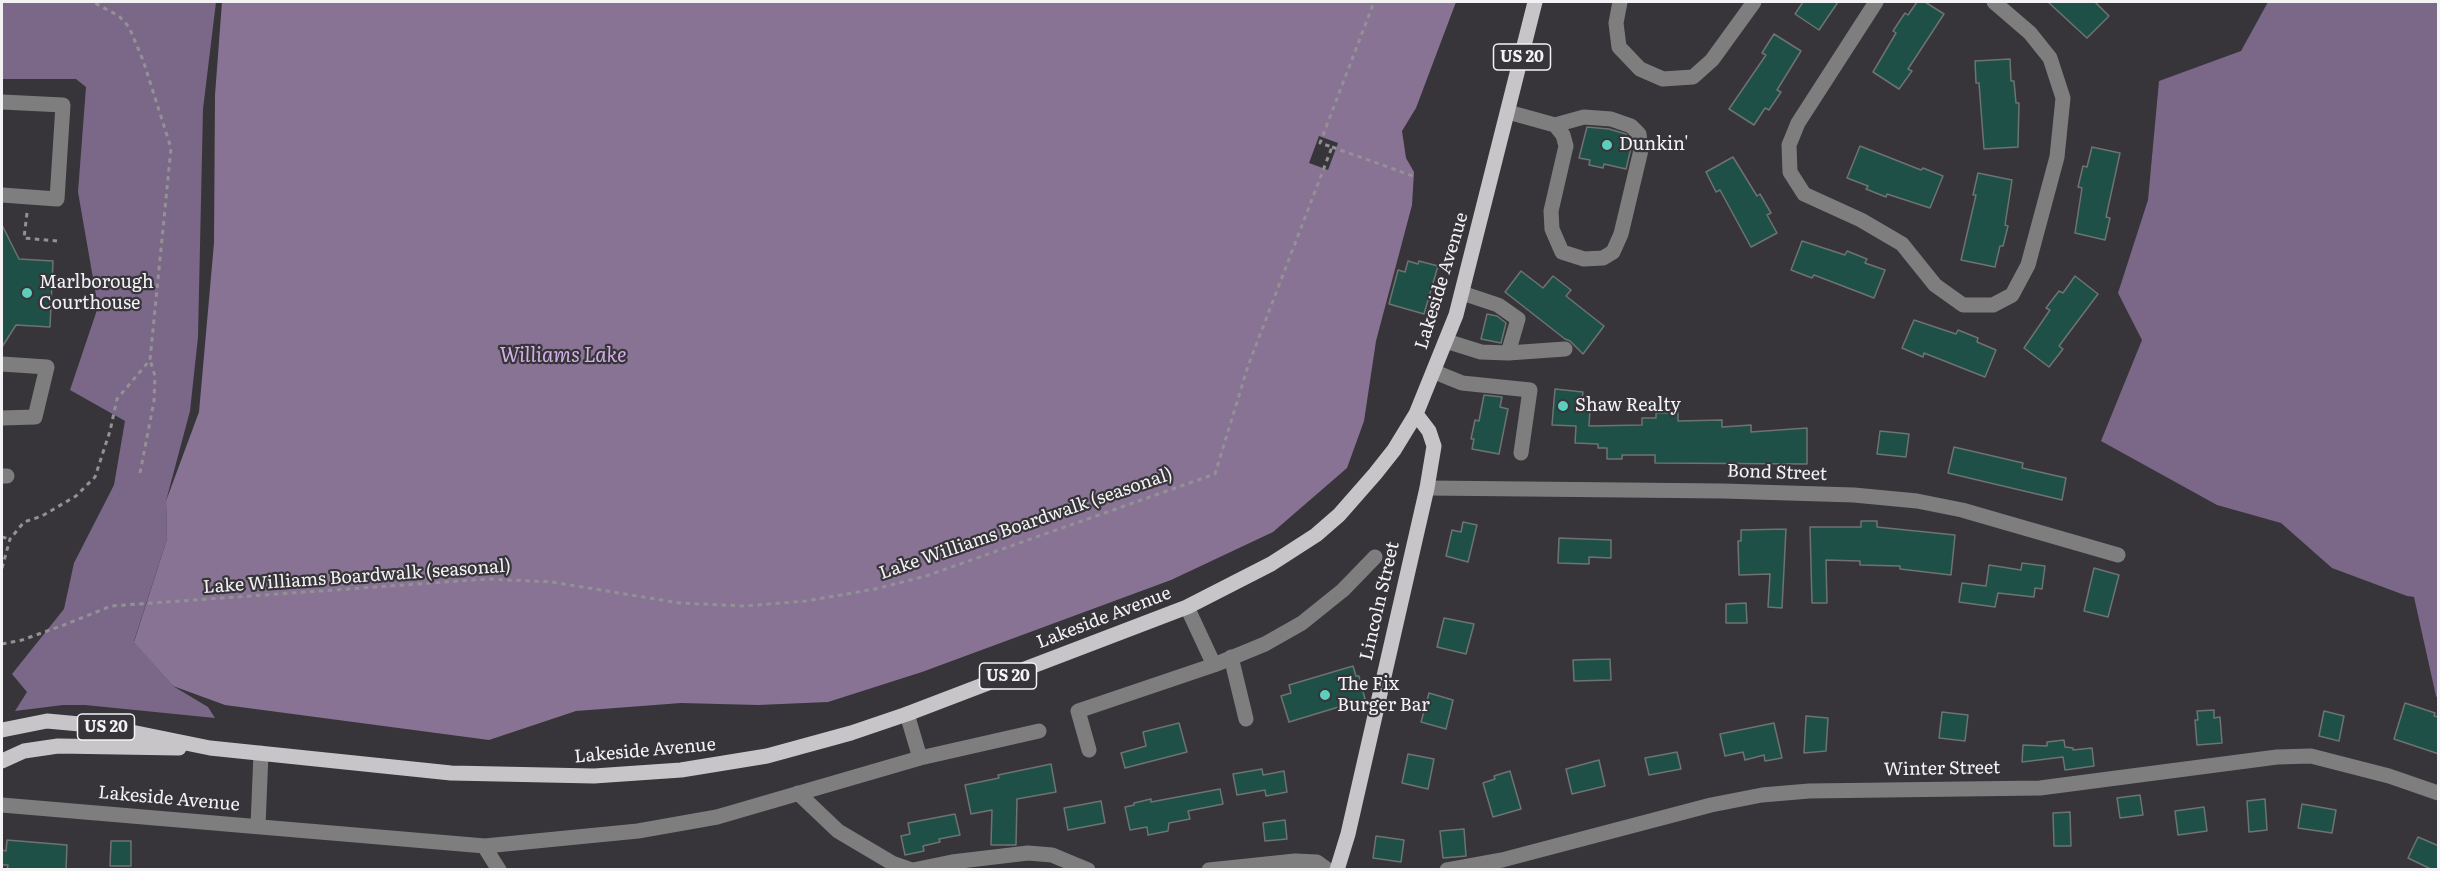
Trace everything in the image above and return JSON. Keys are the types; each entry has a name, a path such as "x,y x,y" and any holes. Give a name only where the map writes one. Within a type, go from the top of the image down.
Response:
{"main road":[{"name":"Lakeside Avenue","path":"2,761 24,751 58,746 210,748 451,773 546,777 638,774 725,764 810,746 908,714 1187,607 1271,564 1316,535 1357,496 1394,450 1416,414 1435,372 1462,293 1535,2"},
{"name":"Lincoln Street","path":"1336,870 1348,834 1427,488 1434,446 1429,431 1416,414"},
{"name":"Lakeside Avenue","path":"2,730 47,721 102,726 210,748"}],"street":[{"path":"1620,2 1616,23 1619,47 1640,69 1663,79 1692,77 1712,60 1754,2"},
{"path":"1876,2 1798,123 1789,145 1790,172 1804,194 1861,220 1902,244 1935,285 1963,305 1993,305 2012,295 2028,265 2056,156 2062,98 2050,58 2030,33 1994,2"},
{"path":"2,102 63,105 57,199 2,195"},
{"path":"1508,112 1555,125 1584,117 1611,119 1631,126 1639,134 1641,150 1621,234 1613,252 1603,258 1584,259 1562,252 1552,229 1551,211 1566,146 1563,135 1555,125"},
{"path":"1462,293 1498,305 1518,319 1508,353"},
{"path":"1446,341 1481,352 1508,353 1566,349"},
{"path":"2,364 47,367 35,417 2,418"},
{"path":"1435,372 1462,383 1530,390 1521,453"},
{"name":"Bond Street","path":"1427,488 1724,491 1854,495 1917,501 1962,510 2118,555"},
{"path":"1089,750 1078,711 1214,665 1265,644 1302,623 1343,590 1375,557"},
{"path":"1187,607 1214,665"},
{"path":"1231,657 1246,719"},
{"path":"908,714 920,758"},
{"name":"Lakeside Avenue","path":"2,805 483,846 638,831 717,817 920,758 1039,731"},
{"path":"258,826 261,753"},
{"name":"Winter Street","path":"1448,870 1502,860 1710,805 1762,795 1809,791 2040,788 2277,757 2311,756 2439,793"},
{"path":"798,793 837,831 892,863 912,870 952,862 1028,854 1052,855 1088,870"},
{"path":"483,846 499,870"},
{"path":"1209,870 1295,861 1317,862 1328,870"}],"path":[{"path":"93,2 119,16 129,27 143,60 171,148 150,360 155,376 154,401 140,473"},
{"path":"1374,2 1320,143 1413,176"},
{"name":"Lake Williams Boardwalk (seasonal)","path":"2,644 43,633 111,606 488,579 552,582 680,603 744,606 806,601 874,589 926,576 1215,474 1248,366 1332,147"},
{"path":"27,212 24,238 57,241"},
{"path":"2,568 10,538 24,522 42,516 76,496 95,477 110,431 117,399 150,360"},
{"path":"2,537 10,538"}],"shaded area":[{"path":"2,2 216,2 203,109 198,337 190,411 166,501 167,539 134,641 173,686 208,707 215,718 85,705 63,705 15,711 27,692 12,674 64,609 74,563 114,485 125,421 70,390 98,307 78,192 86,87 76,79 2,79"},
{"path":"2268,2 2438,2 2438,699 2414,597 2332,568 2281,523 2217,505 2101,441 2142,340 2118,293 2148,200 2159,81 2241,51"}],"water":[{"name":"Williams Lake","path":"222,2 1456,2 1416,108 1402,131 1406,158 1414,172 1412,205 1376,341 1364,421 1347,468 1273,532 1171,580 922,672 828,702 758,705 681,703 576,711 489,740 225,705 173,686 134,642 167,539 166,501 199,412 214,243 215,95"}],"pier":[{"path":"1319,136 1338,143 1328,170 1309,163"}],"building":[{"path":"1803,2 1838,2 1819,30 1795,14"},
{"path":"1917,2 1925,2 1944,14 1908,69 1912,71 1899,89 1873,72 1896,33 1893,31 1905,13 1908,15"},
{"path":"2048,2 2095,2 2109,16 2087,38"},
{"path":"1774,34 1801,51 1777,90 1781,92 1769,110 1765,108 1754,125 1729,109 1766,55 1762,53"},
{"path":"2010,59 2011,81 2014,81 2016,103 2019,103 2018,147 1984,149 1975,61"},
{"name":"Dunkin'","path":"1587,127 1609,129 1626,134 1630,139 1631,148 1626,169 1604,164 1603,168 1589,165 1590,160 1579,158"},
{"path":"1860,146 1921,170 1923,168 1943,176 1930,208 1887,194 1886,197 1866,189 1868,186 1847,178"},
{"path":"2092,147 2120,153 2106,217 2110,218 2105,240 2075,233 2082,188 2078,187 2083,166 2087,167"},
{"path":"1733,157 1757,196 1760,194 1771,213 1767,215 1777,233 1751,247 1720,190 1716,192 1706,172"},
{"path":"1978,173 2012,180 2005,225 2008,226 1995,267 1961,260 1976,195 1973,195"},
{"name":"Marlborough Courthouse","path":"2,225 19,259 53,261 50,327 16,325 2,347"},
{"path":"1802,241 1845,255 1847,251 1867,259 1865,263 1885,270 1874,298 1814,275 1812,278 1791,270"},
{"path":"1408,261 1418,264 1419,261 1438,266 1424,314 1389,304 1398,270 1405,272"},
{"path":"1521,271 1543,288 1553,276 1571,290 1566,296 1604,326 1583,354 1570,341 1505,292"},
{"path":"2075,276 2098,294 2059,346 2063,349 2049,367 2024,348 2050,310 2046,308 2059,291 2063,293"},
{"path":"1487,314 1497,316 1506,323 1501,343 1481,339"},
{"path":"1914,320 1956,334 1958,330 1978,338 1977,342 1996,350 1985,377 1924,353 1923,357 1902,348"},
{"path":"1555,389 1583,392 1581,409 1590,410 1589,426 1642,425 1642,418 1656,418 1656,413 1678,413 1678,421 1722,420 1722,427 1751,425 1751,432 1807,428 1807,464 1655,463 1655,455 1622,455 1622,459 1607,459 1607,448 1598,448 1598,444 1575,443 1576,426 1552,425"},
{"path":"1484,395 1502,397 1500,407 1508,409 1499,454 1472,449 1474,439 1471,439 1475,420 1479,421"},
{"path":"1880,431 1909,434 1906,457 1877,454"},
{"path":"1954,447 2023,463 2022,468 2066,478 2062,500 1948,473"},
{"path":"1861,521 1877,521 1877,527 1955,535 1951,575 1900,569 1900,566 1860,565 1860,561 1826,560 1827,603 1812,603 1810,527 1861,527"},
{"path":"1463,522 1477,525 1468,562 1446,556 1452,530 1461,532"},
{"path":"1786,529 1782,608 1768,607 1770,574 1739,575 1738,541 1741,541 1741,530"},
{"path":"1559,538 1611,540 1611,558 1589,557 1589,564 1558,563"},
{"path":"2022,563 2045,566 2042,589 2035,588 2034,597 1998,593 1995,607 1959,602 1962,583 1986,586 1989,565 2021,570"},
{"path":"2094,568 2119,575 2108,617 2084,611"},
{"path":"1746,603 1747,623 1726,623 1726,604"},
{"path":"1444,618 1474,624 1466,654 1437,647"},
{"path":"1610,659 1611,680 1574,681 1573,660"},
{"name":"The Fix Burger Bar","path":"1353,666 1356,676 1359,676 1365,699 1289,722 1281,696 1291,693 1289,685"},
{"path":"1429,693 1453,700 1446,729 1421,722"},
{"path":"2405,703 2435,713 2434,716 2439,717 2439,754 2394,739"},
{"path":"2214,710 2214,718 2220,717 2222,743 2197,745 2195,720 2198,720 2197,711"},
{"path":"2324,711 2344,716 2339,741 2319,736"},
{"path":"1942,712 1968,715 1965,741 1939,738"},
{"path":"1806,716 1828,718 1826,751 1804,753"},
{"path":"1179,723 1187,752 1125,768 1121,753 1146,746 1143,732"},
{"path":"1774,723 1782,758 1765,761 1764,755 1745,760 1743,752 1725,756 1720,734"},
{"path":"2064,740 2065,747 2073,748 2073,750 2092,748 2094,766 2065,770 2063,757 2022,762 2023,745 2047,746 2047,742"},
{"path":"1677,752 1681,769 1649,775 1645,758"},
{"path":"1408,754 1434,759 1428,789 1402,783"},
{"path":"1599,760 1605,786 1572,794 1566,769"},
{"path":"1051,764 1056,792 1017,799 1016,845 991,845 992,810 971,814 965,785 999,778 998,775"},
{"path":"1262,769 1263,775 1284,771 1287,792 1266,796 1265,790 1237,795 1233,774"},
{"path":"1510,771 1521,809 1493,817 1483,783 1495,779 1494,776"},
{"path":"1220,789 1223,804 1188,811 1190,819 1169,823 1168,831 1148,835 1147,827 1130,830 1125,807 1151,799 1151,802"},
{"path":"2140,795 2143,815 2120,818 2117,798"},
{"path":"2265,799 2267,830 2249,832 2247,801"},
{"path":"1101,801 1105,823 1068,830 1064,808"},
{"path":"2302,804 2336,810 2332,833 2298,828"},
{"path":"2204,807 2207,831 2178,835 2175,811"},
{"path":"2070,812 2071,846 2054,846 2053,813"},
{"path":"955,814 960,835 939,839 940,842 923,846 924,851 905,855 901,836 910,834 908,823"},
{"path":"1285,820 1287,839 1265,841 1263,823"},
{"path":"1464,829 1466,856 1443,858 1440,831"},
{"path":"1376,836 1404,840 1401,862 1373,858"},
{"path":"2418,837 2439,846 2439,870 2433,870 2408,858"},
{"path":"7,840 67,845 66,870 7,870 8,865 2,865 2,850 6,851"},
{"path":"111,841 131,841 131,866 110,866"}],"place":[{"name":"Dunkin'","path":"1607,145"},
{"name":"Marlborough Courthouse","path":"27,293"},
{"name":"Shaw Realty","path":"1563,406"},
{"name":"The Fix Burger Bar","path":"1325,695"}]}
